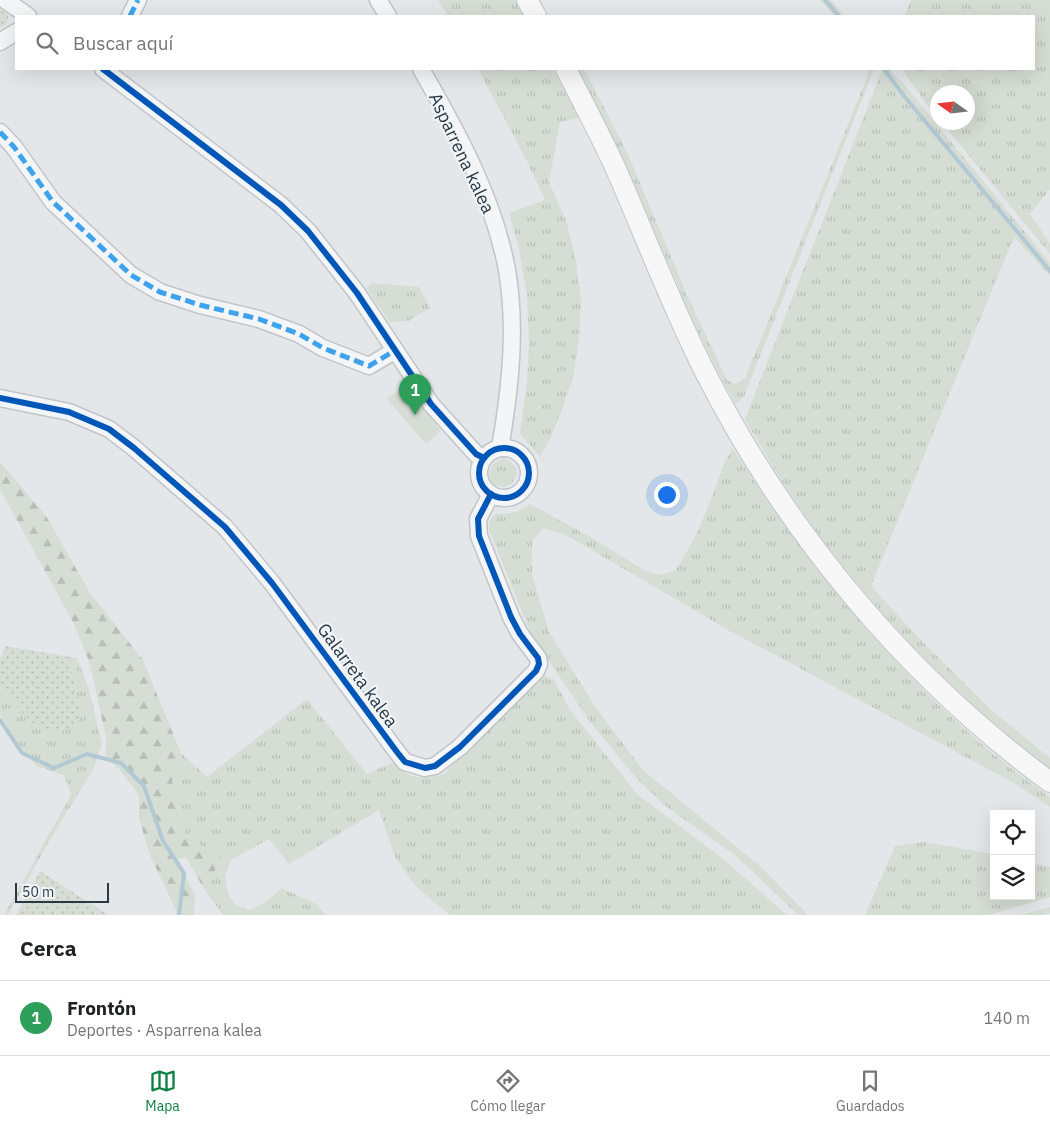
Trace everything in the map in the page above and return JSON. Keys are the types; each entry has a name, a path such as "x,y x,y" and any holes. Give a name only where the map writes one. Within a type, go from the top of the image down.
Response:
{"main road":[{"path":"527,0 535,15"},
{"path":"566,70 614,165 687,336 706,375 735,428 793,519 856,599 921,670 999,742 1050,782"}],"street":[{"path":"5,0 27,15"},
{"path":"130,15 138,0"},
{"path":"378,0 387,15"},
{"path":"0,42 15,33"},
{"path":"104,70 281,205 308,231 357,292 394,351 431,404 476,454 484,458"},
{"name":"Asparrena kalea","path":"422,70 443,107 475,172 492,217 507,271 512,350 508,402 500,448"},
{"path":"0,132 14,147 53,202 131,275 160,292 200,306 259,319 299,334 323,348 369,366 394,351"},
{"name":"Galarreta kalea","path":"0,398 69,412 109,429 225,526 272,583 405,762 425,768 435,766 444,761 460,747 536,672 539,664 538,658 520,634 511,617 479,536 478,519 491,494"},
{"path":"500,448 516,450 527,462 529,472 527,482 521,491 512,497 501,498 491,494 484,487 480,477 480,467 484,458 491,451 500,448"}],"green space":[{"path":"438,0 514,0 523,15 447,15"},
{"path":"820,0 831,0 844,15 833,15"},
{"path":"911,0 1050,0 1050,189 1030,214 1050,244 1050,254 948,130 975,130 975,85 930,85 930,108 903,70 1035,70 1035,15 904,15"},
{"path":"0,8 8,16 8,20 0,28"},
{"path":"479,70 554,70 579,118 560,122 549,182 566,220 576,261 581,299 579,339 573,378 550,439 540,457 520,434 527,382 529,342 527,296 519,249 509,213 545,200 526,159"},
{"path":"579,70 585,70 627,152 688,297 727,380 736,384 745,378 868,75 868,70 874,70 744,396 736,404 703,342 609,130"},
{"path":"882,70 890,70 930,116 930,130 941,130 1050,263 1050,276 1014,237 871,586 917,636 990,709 1050,758 1050,769 989,720 960,693 877,607 827,546 805,515 745,419"},
{"path":"372,283 419,287 430,308 408,321 390,322 366,288"},
{"path":"405,386 441,431 426,444 387,399"},
{"path":"733,449 800,546 836,593 875,638 915,681 958,722 1003,761 1050,797 1050,807 1012,782 732,632 564,534 544,528 532,541 532,574 549,632 596,708 643,770 761,867 808,915 798,915 735,855 664,805 638,780 590,722 531,634 489,529 491,519 496,515 521,510 530,504 594,539 645,571 659,575 674,571 697,532 724,464"},
{"path":"504,458 517,469 512,484 503,487 492,484 490,471 496,462"},
{"path":"0,462 46,516 90,593 143,660 181,753 172,780 185,833 204,848 222,850 214,872 204,889 186,857 178,859 195,896 194,915 176,915 176,910 151,858 139,819 139,795 119,769 106,758 106,738 90,664 74,624 0,489"},
{"path":"5,646 65,656 71,668 82,716 72,729 51,732 31,722 0,688 0,657 2,657"},
{"path":"65,656 77,658 88,686 102,744 94,768 48,843 8,915 4,915 71,795 64,775 36,766 15,742 0,715 0,688 31,722 82,716 71,668"},
{"path":"544,675 554,680 570,710 637,794 722,858 787,915 450,915 416,887 395,857 379,810 289,864 269,839 231,860 225,875 228,895 237,906 250,910 266,902 282,888 316,904 326,915 223,915 204,889 214,872 204,848 185,833 172,780 181,753 207,777 307,699 367,774 393,762 404,772 416,777 437,776 444,774"},
{"path":"925,842 990,853 990,900 1035,900 1035,863 1050,867 1050,897 989,915 865,915 895,846"},
{"path":"40,871 108,915 16,915"},
{"path":"1050,907 1050,913 1020,915"}],"waterway":[{"path":"825,0 838,15"},
{"path":"885,70 904,96 1050,271"},
{"path":"0,720 22,753 54,768 87,754 121,763 144,786 163,841 184,873 179,915"}],"marked path":[{"path":"130,15 138,0"},
{"path":"0,132 14,147 53,202 131,275 160,292 200,305 259,319 299,334 323,348 369,366 394,351"}],"cycle path":[{"path":"104,70 281,205 308,231 357,293 431,404 476,454 484,458"},
{"path":"0,398 69,412 109,429 134,448 225,527 272,583 405,762 425,768 435,766 460,747 536,671 539,664 538,658 520,634 511,617 479,536 478,519 491,494"},
{"path":"504,448 518,452 525,459 529,473 525,487 518,494 504,498 490,494 483,487 479,473 483,459 490,452 504,448"}],"place":[{"name":"Frontón","path":"415,415"}]}
